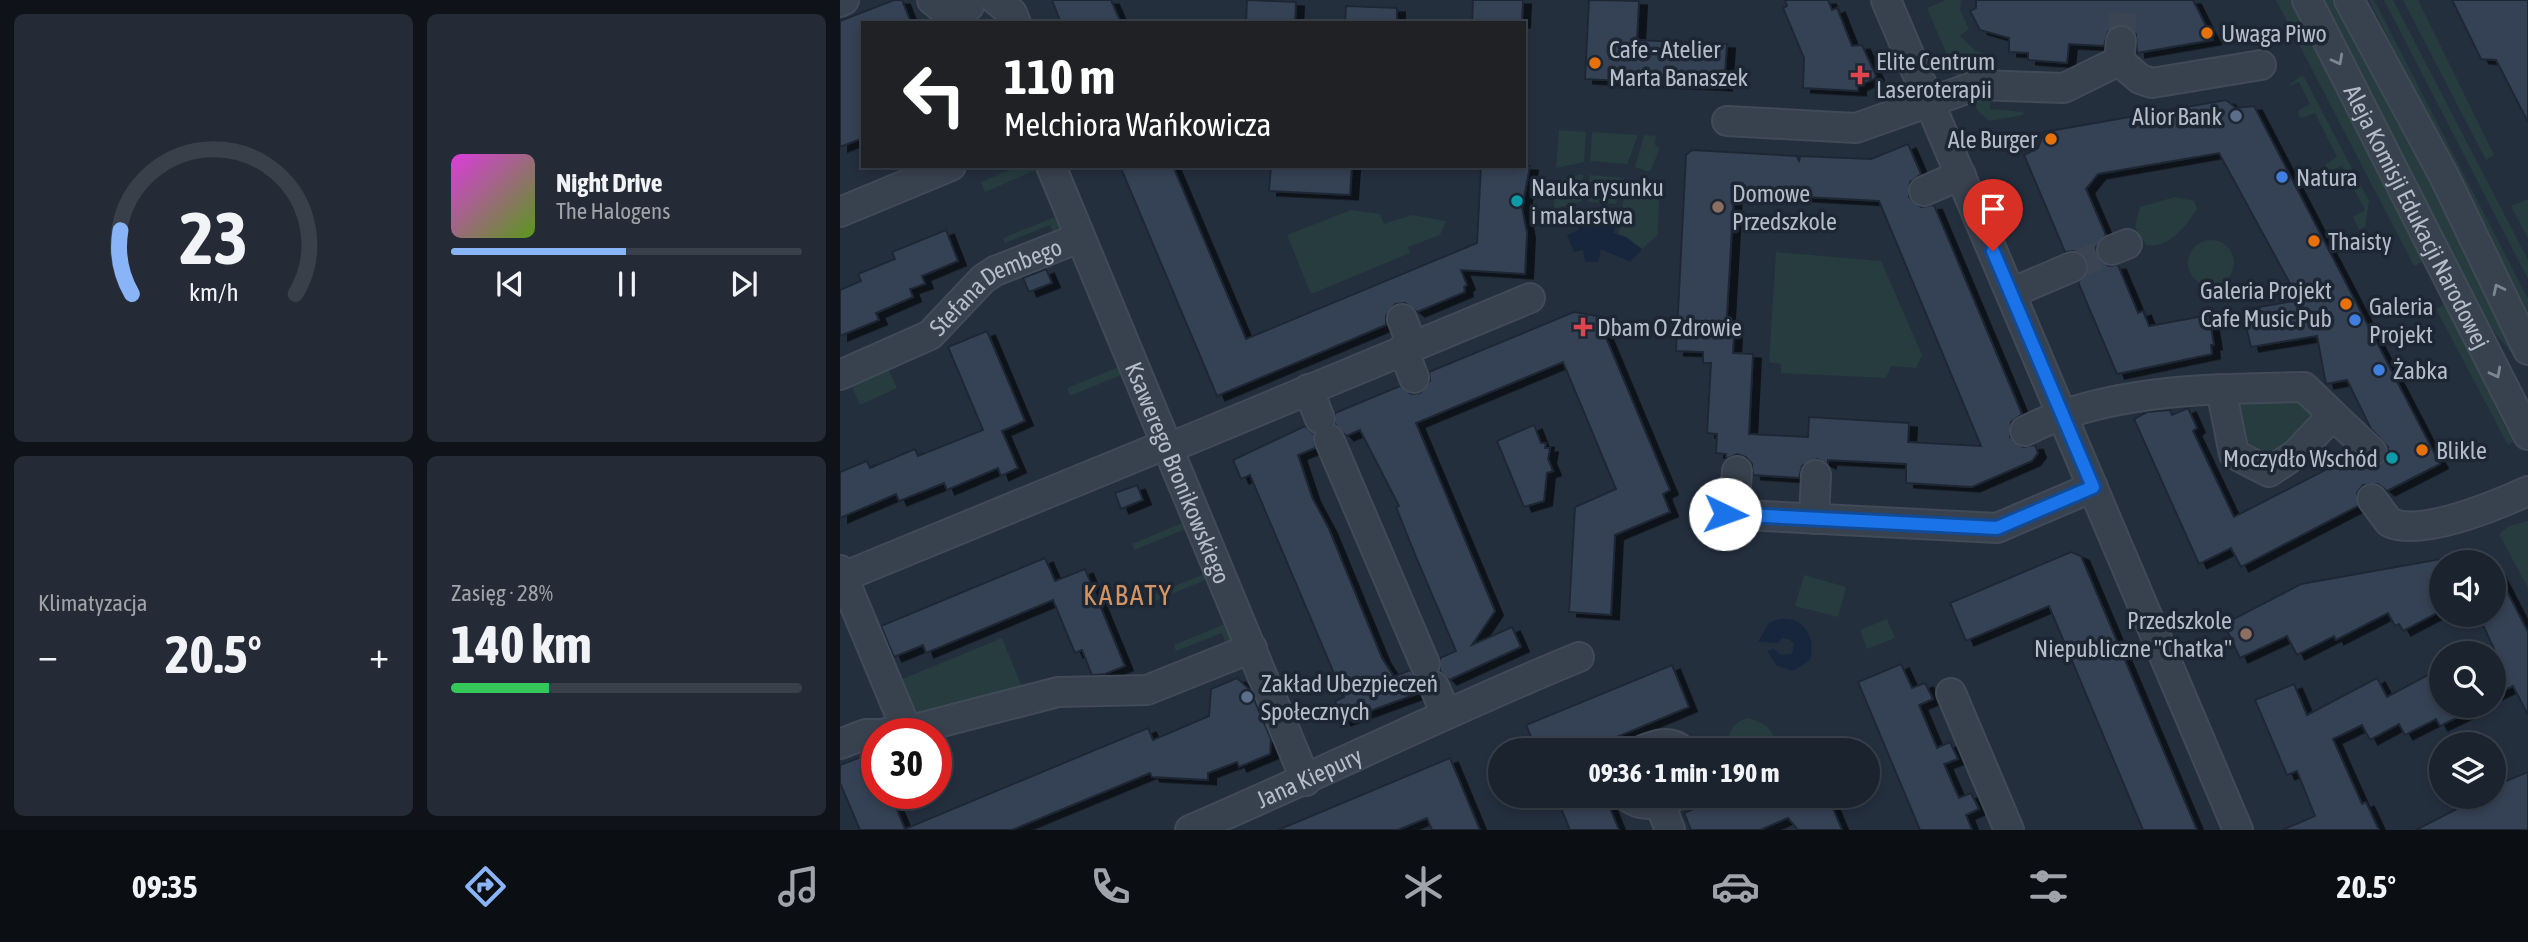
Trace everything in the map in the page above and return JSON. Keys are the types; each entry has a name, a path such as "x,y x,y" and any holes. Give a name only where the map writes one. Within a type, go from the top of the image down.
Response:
{"street":[{"path":"932,0 942,8 993,9"},
{"path":"1886,0 2238,830"},
{"name":"Aleja Komisji Edukacji Narodowej","path":"2307,0 2528,435"},
{"name":"Aleja Komisji Edukacji Narodowej","path":"2349,0 2444,176 2528,350"},
{"path":"1727,121 1856,128 1988,84 2064,88 2120,51 2140,79 2152,83 2260,65"},
{"path":"1921,182 1957,167"},
{"path":"840,212 946,168"},
{"name":"Ksawerego Bronikowskiego","path":"1052,168 1306,780"},
{"name":"Stefana Dembego","path":"840,376 930,335 982,279 995,271 1079,238"},
{"path":"2011,293 2071,267"},
{"path":"892,718 842,573 1168,446 1530,298"},
{"path":"1402,318 1422,375"},
{"path":"2022,422 2057,404 2221,389 2304,387 2372,452"},
{"path":"1308,389 1446,714"},
{"path":"2221,389 2234,454 2269,472 2296,454 2333,415"},
{"path":"1737,471 1730,514 1997,528 2093,487"},
{"path":"1814,519 1816,475"},
{"path":"2372,499 2389,522 2406,526 2480,513 2528,491"},
{"path":"952,718 1058,692 1147,690 1252,648"},
{"name":"Jana Kiepury","path":"1190,830 1306,780 1355,753 1579,656"},
{"path":"1951,693 2009,830"},
{"path":"840,744 861,736"}],"green space":[{"path":"1946,0 1961,0 1960,10 1969,29 1960,36 1976,51 1989,55 1988,64 1957,78 1927,8"},
{"path":"2276,0 2292,0 2424,261 2414,266"},
{"path":"2323,0 2336,0 2438,197 2514,356 2486,322"},
{"path":"2369,0 2374,0 2528,299 2528,318"},
{"path":"2384,0 2393,0 2528,260 2528,279"},
{"path":"2403,0 2418,0 2494,155 2486,160"},
{"path":"2300,76 2304,77 2369,201 2365,227 2359,230 2353,217 2365,210 2342,166 2330,171 2325,169 2326,164 2337,157 2315,113 2302,118 2298,115 2299,110 2310,104 2299,82 2287,87"},
{"path":"1991,93 1990,109 2023,112 2024,115 1989,121 1978,111 1972,99"},
{"path":"1559,130 1586,132 1584,162 1556,168"},
{"path":"1592,132 1638,135 1627,164 1590,161"},
{"path":"1644,135 1656,136 1655,145 1660,148 1650,172 1635,167"},
{"path":"1013,168 1041,168 985,192 981,182"},
{"path":"1583,174 1582,201 1554,209 1555,181"},
{"path":"1590,175 1624,178 1616,204 1588,202"},
{"path":"1631,180 1652,188 1651,193 1659,198 1658,234 1642,249 1618,235 1626,209 1622,206"},
{"path":"2175,197 2194,201 2197,209 2182,229 2169,240 2146,245 2135,227 2140,207"},
{"path":"2528,199 2528,239 2511,206"},
{"path":"1351,210 1380,214 1384,224 1412,215 1446,221 1440,235 1408,247 1410,253 1311,294 1287,235"},
{"path":"1060,215 1064,230 1056,239 1050,225 1005,243 1003,238"},
{"path":"2211,240 2227,247 2234,263 2227,279 2211,286 2195,279 2188,263 2195,247"},
{"path":"1776,252 1881,261 1922,355 1916,368 1891,366 1886,378 1781,373 1781,364 1769,362"},
{"path":"2445,304 2513,442 2508,445 2436,309"},
{"path":"886,364 897,388 860,405 849,380"},
{"path":"1123,365 1126,373 1070,396 1067,388"},
{"path":"2297,391 2318,413 2273,463 2244,450 2233,412 2243,396"},
{"path":"1176,509 1191,527 1134,550 1132,544 1182,523"},
{"path":"2528,521 2528,588 2499,534 2509,526"},
{"path":"1209,572 1212,577 1155,601 1153,595"},
{"path":"1804,575 1846,587 1838,617 1795,606"},
{"path":"1887,619 1895,638 1867,649 1860,630"},
{"path":"1230,622 1237,639 1227,647 1222,633 1176,651 1174,645"},
{"path":"1002,638 1024,692 913,718 893,683"},
{"path":"1748,718 1760,722 1769,729 1774,738 1729,738 1734,726"}],"water":[{"path":"1600,217 1617,220 1613,233 1626,237 1642,249 1630,262 1601,249 1598,262 1585,262 1583,250 1574,252 1567,235 1579,230 1578,219"},
{"path":"1779,619 1796,621 1810,637 1810,660 1793,671 1777,666 1767,651 1774,649 1781,655 1792,654 1794,644 1789,639 1782,638 1778,643 1758,642 1769,623"}],"building":[{"path":"894,0 902,0 910,21 861,21 861,139 840,147 840,21"},
{"path":"1052,0 1111,0 1120,21 1060,21"},
{"path":"1247,0 1296,2 1295,21 1246,21"},
{"path":"1473,0 1523,0 1522,21 1472,21"},
{"path":"1589,0 1639,1 1637,40 1727,44 1724,86 1585,79"},
{"path":"1785,0 1828,0 1832,10 1837,8 1852,46 1862,45 1876,76 1874,79 1858,86 1858,91 1803,88 1804,58 1783,8 1787,6"},
{"path":"1976,0 2193,0 2213,40 2137,53 2136,34 2122,24 2108,31 2104,46 2069,44 2067,63 2028,60 2028,53 2009,52 2009,38 1980,30 1970,11 1976,8"},
{"path":"2452,0 2528,0 2528,122 2496,60 2481,59"},
{"path":"1346,6 1397,8 1397,21 1345,21"},
{"path":"2226,100 2236,108 2254,106 2440,464 2387,491 2378,484 2363,485 2357,493 2358,506 2241,567 2231,548 2199,564 2134,419 2147,412 2170,410 2172,415 2188,408 2197,428 2193,431 2234,517 2352,456 2367,468 2377,468 2388,457 2388,447 2371,429 2347,380 2326,384 2317,336 2251,347 2242,310 2299,300 2219,153 2098,174 2086,189 2106,235 2096,247 2097,257 2109,266 2118,265 2138,313 2143,311 2149,326 2209,315 2214,345 2211,345 2212,354 2117,374 2078,282 2088,270 2087,260 2075,251 2065,252 2024,155 2038,148 2044,132"},
{"path":"1908,144 1921,174 1910,182 1909,197 1921,207 1934,205 2022,414 2011,422 2010,437 2023,447 2035,445 2038,453 2032,461 1972,487 1906,483 1906,464 1828,460 1828,464 1817,459 1802,466 1799,478 1753,475 1752,464 1746,457 1737,454 1726,459 1726,454 1716,453 1717,434 1707,433 1711,363 1703,363 1703,352 1676,351 1686,155 1692,150 1797,156 1799,162 1800,156 1871,159","holes":["1734,193 1879,201 1981,446 1908,442 1909,423 1809,417 1808,437 1749,434 1753,354 1733,353 1734,333 1726,332"]},
{"path":"1530,166 1522,208 1527,233 1525,274 1461,270 1467,285 1464,287 1465,292 1417,312 1405,303 1395,304 1386,316 1386,325 1217,396 1121,168 1174,168 1246,339 1477,243 1481,168"},
{"path":"1271,168 1352,168 1350,195 1269,191"},
{"path":"946,230 958,261 922,276 925,284 910,289 913,297 876,313 879,320 840,336 840,290 861,281 858,274 895,259 892,252"},
{"path":"1046,269 1052,283 1029,292 1023,278"},
{"path":"1574,312 1597,316 1670,490 1663,494 1670,512 1615,535 1611,615 1569,612 1575,507 1616,489 1563,362 1416,423 1495,611 1472,645 1512,627 1521,647 1449,680 1440,671 1440,658 1456,651 1396,507 1399,506 1360,430 1346,436 1335,424 1335,413 1400,386 1411,394 1420,393 1430,381 1429,372"},
{"path":"987,331 1025,421 1002,431 1018,468 1001,476 998,468 947,490 944,483 899,501 896,494 840,518 840,472 867,461 870,468 915,449 918,456 983,430 948,347"},
{"path":"1534,425 1541,443 1546,443 1545,448 1550,448 1548,459 1553,471 1547,473 1544,501 1524,507 1497,441"},
{"path":"1305,426 1314,434 1315,448 1298,455 1312,497 1329,529 1382,658 1394,677 1410,670 1419,679 1419,693 1343,721 1335,701 1344,697 1250,475 1241,479 1233,460"},
{"path":"1137,485 1143,500 1121,509 1115,493"},
{"path":"2071,552 2081,556 2197,830 2143,830 2049,606 1966,641 1950,603"},
{"path":"1045,558 1055,581 1085,569 1125,666 1105,674 1092,675 1082,650 1075,653 1053,600 926,653 923,645 894,657 881,626"},
{"path":"2429,561 2429,617 2403,631 2399,624 2395,626 2388,613 2336,640 2334,636 2297,655 2287,636 2240,658 2224,624 2301,584"},
{"path":"2506,589 2528,632 2528,715 2513,686 2506,689 2506,641 2490,641 2484,627 2506,627"},
{"path":"1901,664 1912,688 1925,683 1933,699 1919,705 1937,748 1950,742 1958,759 1944,764 1959,798 1971,793 1979,809 1966,815 1972,830 1920,830 1858,682"},
{"path":"1672,665 1689,707 1614,738 1532,738 1526,725"},
{"path":"2429,674 2429,718 2456,718 2440,726 2436,719 2405,735 2399,724 2370,740 2362,725 2333,739 2362,804 2366,802 2379,830 2282,830 2315,816 2297,771 2287,775 2255,700 2294,684 2307,715 2377,678 2387,697"},
{"path":"1237,678 1250,690 1271,739 1270,754 1239,767 1237,762 1208,773 1208,780 1152,777 1150,773 1012,830 860,830 840,783 840,765 861,757 861,809 897,809 905,829 1148,728 1153,740 1209,716 1211,689"},
{"path":"1450,758 1480,830 1432,830 1427,818 1398,830 1278,830"},
{"path":"2528,772 2528,830 2416,830 2457,809 2506,809 2506,781"},
{"path":"1561,808 1610,808 1619,830 1570,830"},
{"path":"1696,808 1833,808 1842,830 1798,830 1788,818 1760,830 1691,830 1684,813"}],"tunnel":[{"path":"2121,41 2124,0"},
{"path":"2072,267 2112,250"}],"place":[{"name":"Uwaga Piwo","path":"2207,33"},
{"name":"Cafe - Atelier Marta Banaszek","path":"1595,63"},
{"name":"Elite Centrum Laseroterapii","path":"1860,75"},
{"name":"Alior Bank","path":"2236,116"},
{"name":"Ale Burger","path":"2051,139"},
{"name":"Natura","path":"2282,177"},
{"name":"Nauka rysunku i malarstwa","path":"1517,201"},
{"name":"Domowe Przedszkole","path":"1718,207"},
{"name":"Thaisty","path":"2314,241"},
{"name":"Galeria Projekt Cafe Music Pub","path":"2346,304"},
{"name":"Galeria Projekt","path":"2355,320"},
{"name":"Dbam O Zdrowie","path":"1583,327"},
{"name":"Żabka","path":"2379,370"},
{"name":"Blikle","path":"2422,450"},
{"name":"Moczydło Wschód","path":"2392,458"},
{"name":"Przedszkole Niepubliczne \"Chatka\"","path":"2246,634"},
{"name":"Zakład Ubezpieczeń Społecznych","path":"1247,697"}],"district":[{"name":"KABATY","path":"1128,595"}],"route":[{"path":"1725,514 1986,529 2005,526 2093,487 1993,251"}]}
